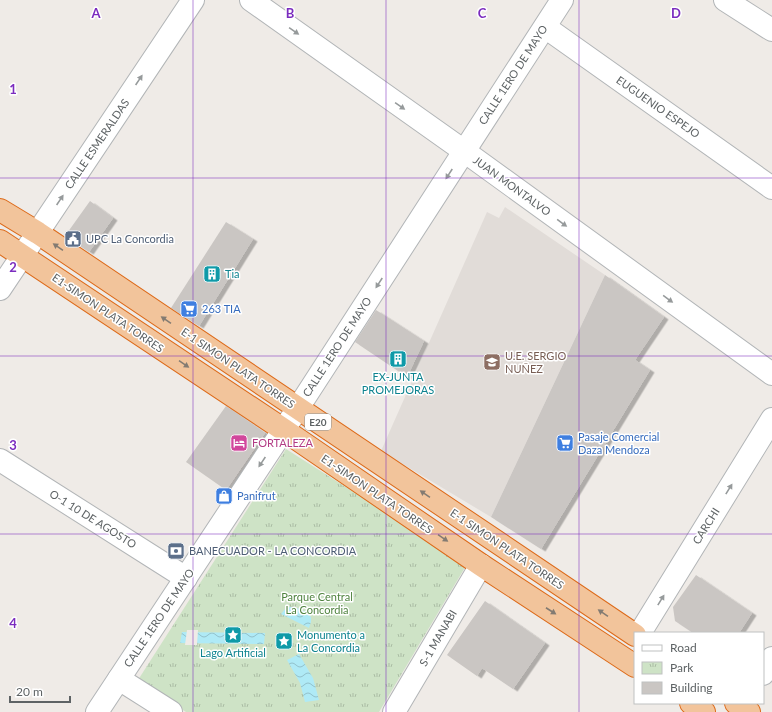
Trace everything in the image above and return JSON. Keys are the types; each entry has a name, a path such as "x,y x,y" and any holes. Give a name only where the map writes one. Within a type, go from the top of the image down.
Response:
{"highway":[{"name":"E-1 SIMON PLATA TORRES","path":"0,210 298,408 634,634"},
{"name":"E1-SIMON PLATA TORRES","path":"0,241 284,430 481,565 634,665"},
{"path":"692,704 704,712"}],"street":[{"name":"CALLE ESMERALDAS","path":"0,288 38,234 193,0"},
{"name":"JUAN MONTALVO","path":"251,0 770,368"},
{"name":"CALLE 1ERO DE MAYO","path":"97,712 284,430 562,0"},
{"path":"725,0 772,30"},
{"name":"EUGUENIO ESPEJO","path":"545,27 772,188"},
{"name":"CARCHI","path":"641,632 772,419"},
{"name":"O-1 10 DE AGOSTO","path":"0,460 186,578"},
{"name":"S-1 MANABI","path":"400,710 481,565"},
{"path":"764,672 772,658"},
{"path":"119,679 171,712"}],"shaded area":[{"name":"U.E. SERGIO NUÑEZ","path":"505,207 605,275 491,517 381,451 487,212 499,218"}],"green space":[{"name":"Parque Central La Concordia","path":"286,449 467,564 379,712 186,712 138,680"}],"water":[{"path":"290,607 306,612 311,617 309,628 281,614 285,609"},
{"name":"Lago Artificial","path":"182,632 265,633 264,644 180,643"},
{"name":"Lago Artificial","path":"299,654 313,678 319,700 305,702 300,683 287,660"}],"pier":[{"path":"187,630 198,630 197,645 185,645"}],"building":[{"path":"90,201 113,218 89,252 65,236"},
{"name":"Tia","path":"226,222 253,239 199,326 171,308"},
{"name":"Pasaje Comercial Daza Mendoza","path":"605,275 664,317 635,360 650,370 541,549 491,517"},
{"name":"EX-JUNTA PROMEJORAS","path":"376,310 424,341 407,377 355,342"},
{"path":"226,406 265,433 226,490 186,462"},
{"path":"696,575 752,613 740,632 692,632 675,621 673,607"},
{"path":"485,601 545,643 513,689 482,668 477,676 447,655"}],"place":[{"name":"UPC La Concordia","path":"73,239"},
{"name":"Tia","path":"212,274"},
{"name":"263 TIA","path":"189,309"},
{"name":"EX-JUNTA PROMEJORAS","path":"398,359"},
{"name":"U.E. SERGIO NUÑEZ","path":"492,362"},
{"name":"FORTALEZA","path":"239,443"},
{"name":"Pasaje Comercial Daza Mendoza","path":"565,443"},
{"name":"Panifrut","path":"224,496"},
{"name":"BANECUADOR - LA CONCORDIA","path":"176,551"},
{"name":"Lago Artificial","path":"233,635"},
{"name":"Monumento a La Concordia","path":"284,641"}]}
